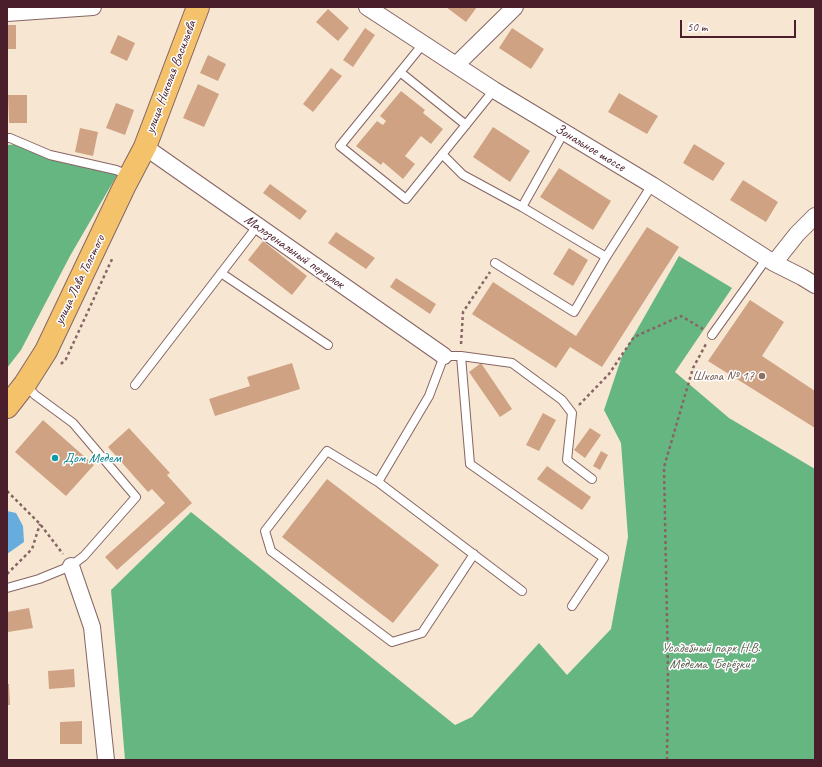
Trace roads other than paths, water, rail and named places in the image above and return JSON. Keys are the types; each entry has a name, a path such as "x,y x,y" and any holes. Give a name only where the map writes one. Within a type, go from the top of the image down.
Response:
{"main road":[{"name":"улица Николая Васильева","path":"145,147 198,7"},
{"name":"улица Льва Толстого","path":"7,407 25,384 46,351 145,147"}],"street":[{"path":"7,13 93,7"},
{"name":"Зональное шоссе","path":"367,7 494,90 652,185 770,260 815,285"},
{"path":"456,65 515,7"},
{"name":"Малозональный переулок","path":"145,147 444,356"},
{"path":"770,260 815,216"},
{"path":"71,566 92,627 106,760"}],"lane":[{"path":"423,44 340,146 406,199 494,90"},
{"path":"400,72 466,125"},
{"path":"522,206 564,132"},
{"path":"7,138 50,155 116,170 130,176"},
{"path":"442,154 463,175 522,206 606,256"},
{"path":"495,263 574,312 606,256 652,185"},
{"path":"135,385 252,233 256,225"},
{"path":"712,335 770,260"},
{"path":"221,273 328,345"},
{"path":"378,482 429,396 444,356 461,356 512,363 562,400 572,413 567,460 592,479"},
{"path":"461,356 470,464 604,558 572,606"},
{"path":"7,588 38,579 71,566 84,556 136,497 73,423 35,395 25,384"},
{"path":"474,554 422,633 392,642 271,551 265,531 327,451 378,482 474,554 522,591"}],"water":[{"path":"7,511 16,513 23,526 24,542 7,554"}],"place":[{"name":"Школа № 17","path":"762,376"},
{"name":"Дом Медем","path":"55,458"}],"park label":[{"name":"Усадебный парк Н.В. Медема \"Берёзки\"","path":"711,656"}]}
